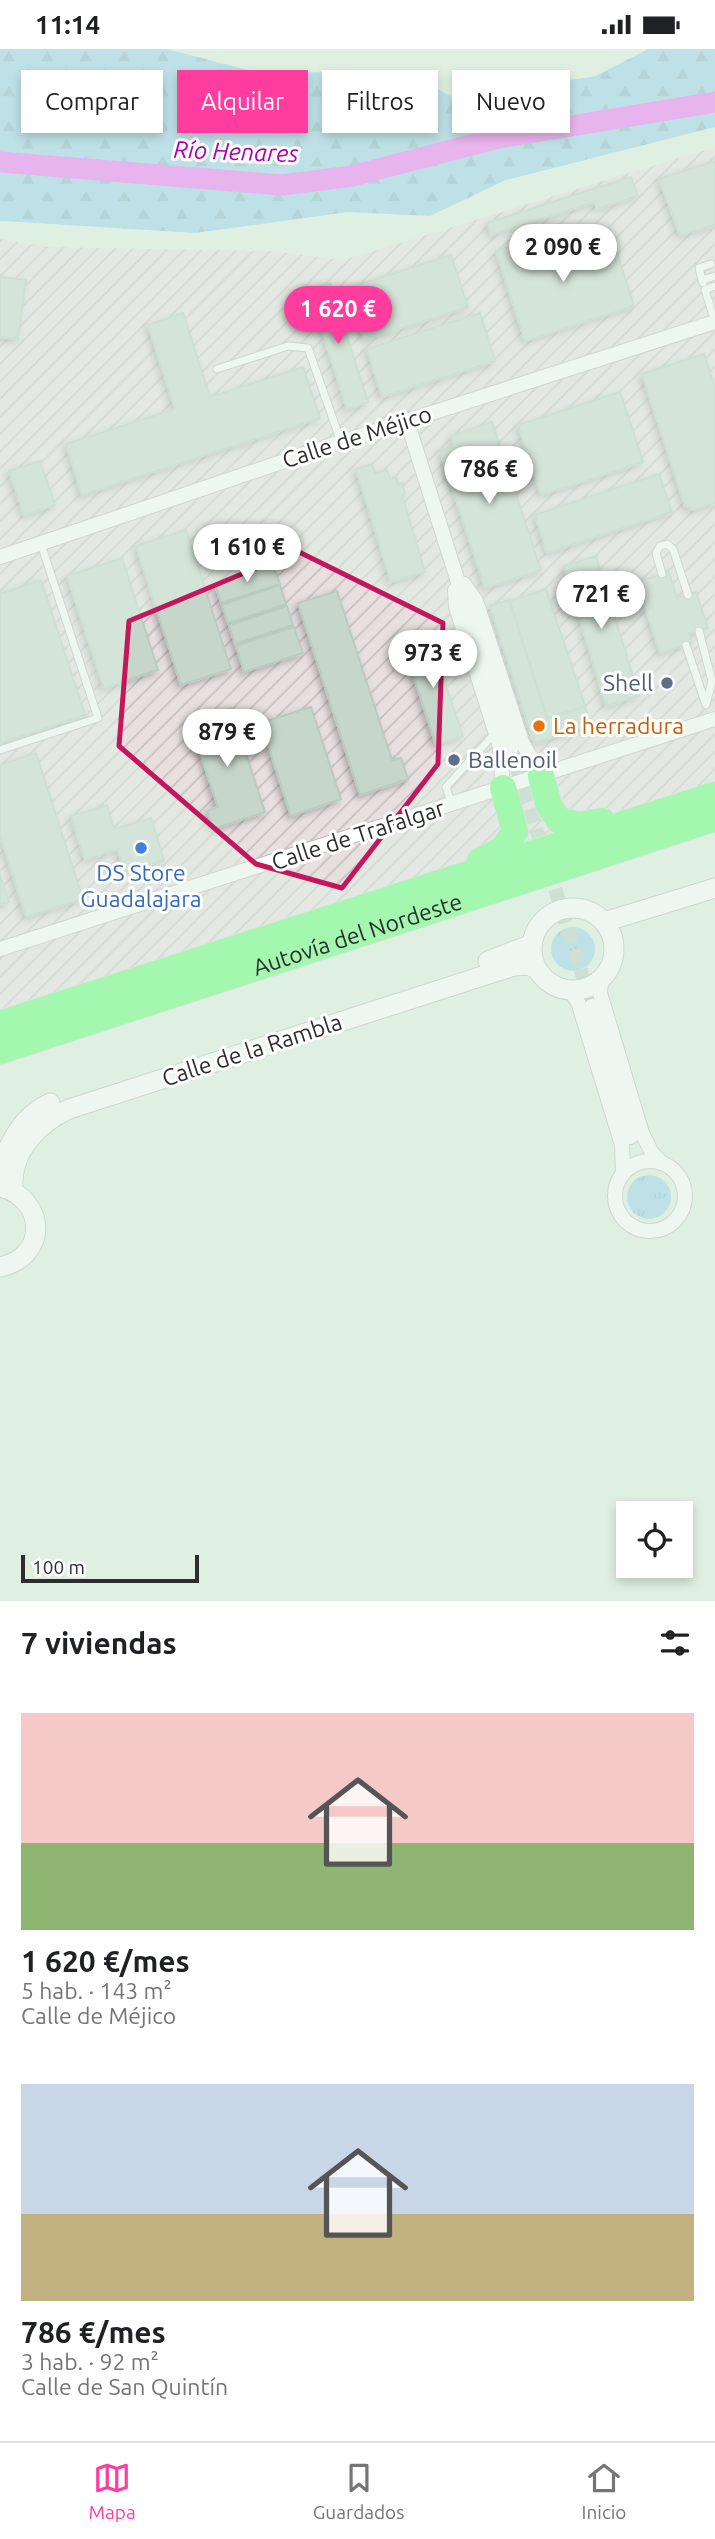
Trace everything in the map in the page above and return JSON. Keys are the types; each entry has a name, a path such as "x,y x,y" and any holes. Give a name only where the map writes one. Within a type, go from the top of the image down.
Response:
{"highway":[{"path":"541,776 554,814 560,821 579,825 612,819 715,785"},
{"path":"391,898 487,858 509,844 515,831 515,823 503,788"},
{"name":"Autovía del Nordeste","path":"0,1024 715,795"},
{"name":"Autovía del Nordeste","path":"0,1051 715,818"}],"street":[{"name":"Calle de Méjico","path":"0,557 341,442 715,322"},
{"path":"407,421 511,749"},
{"path":"454,568 456,607 500,747 503,788"},
{"path":"454,568 475,601 522,742 541,776"},
{"name":"Calle de Trafalgar","path":"0,949 713,720"},
{"path":"608,929 715,888"},
{"path":"608,929 715,902"},
{"path":"568,908 581,909 608,929 615,952 611,968 601,980 587,989 570,991 557,987 537,969 533,944 544,920 568,908"},
{"path":"0,1171 6,1151 21,1125 43,1107 64,1096 510,954 533,944"},
{"name":"Calle de la Rambla","path":"6,1188 18,1157 32,1134 50,1118 69,1109 514,966 527,965 537,969"},
{"path":"601,980 600,993 642,1133 656,1162"},
{"path":"570,991 578,1002 622,1145 626,1170"},
{"path":"592,1006 631,1137 633,1152 614,1193 620,1215 637,1229 659,1231 678,1219 685,1198 679,1176 656,1162 631,1137"},
{"path":"626,1170 656,1162"},
{"path":"0,1267 23,1258 34,1241 36,1227 30,1205 6,1188"}],"lane":[{"path":"711,264 699,268 715,322"},
{"path":"702,280 715,276"},
{"path":"705,290 715,286"},
{"path":"217,369 288,346 308,348 341,442"},
{"path":"0,750 98,718 41,544"},
{"path":"662,574 656,553 660,546 667,544 673,549 688,595"},
{"path":"699,631 712,681 706,705"},
{"path":"686,645 713,720"},
{"path":"452,805 446,787 495,732"}],"highlighted area":[{"path":"297,551 443,623 438,764 342,888 256,864 119,746 129,621"}],"shaded area":[{"path":"715,147 715,792 0,1023 0,239 48,247 271,251 344,260"}],"green space":[{"path":"0,49 167,49 248,70 177,70 177,133 308,133 308,72 322,72 322,133 438,133 438,89 452,97 452,133 570,133 570,80 596,76 648,49 715,49 715,127 506,180 430,216 348,212 195,233 0,221"},
{"path":"573,927 589,933 595,949 589,965 573,971 557,965 551,949 557,933"},
{"path":"649,1175 665,1181 671,1197 665,1213 649,1219 633,1213 627,1197 633,1181"}],"building":[{"path":"715,161 715,225 680,235 659,179"},
{"path":"631,177 638,196 597,209 595,202 491,235 487,223"},
{"path":"564,230 571,253 613,240 634,306 525,341 496,251"},
{"path":"451,255 468,307 364,340 348,288"},
{"path":"0,277 26,280 18,339 0,337"},
{"path":"330,283 368,402 347,409 309,290"},
{"path":"183,313 210,397 303,367 320,418 82,495 66,444 175,409 148,325"},
{"path":"480,313 495,361 382,397 367,349"},
{"path":"704,354 715,387 715,503 693,510 685,506 642,374"},
{"path":"620,392 643,462 541,495 518,425"},
{"path":"492,422 541,570 485,588 440,451 454,446 451,436"},
{"path":"40,461 55,505 24,515 9,471"},
{"path":"372,464 375,473 387,470 390,479 396,477 398,484 402,483 405,494 402,495 425,572 391,582 356,469"},
{"path":"659,474 672,512 547,553 535,515"},
{"path":"186,530 231,669 181,685 136,546"},
{"path":"596,556 639,696 606,706 564,566"},
{"path":"122,558 158,670 104,688 67,576"},
{"path":"273,565 280,584 221,603 215,584"},
{"path":"669,572 677,598 696,592 708,628 689,634 692,643 660,653 637,582"},
{"path":"41,580 85,715 0,743 0,594"},
{"path":"280,585 286,604 228,623 222,605"},
{"path":"546,589 585,706 548,718 510,601"},
{"path":"337,591 392,760 401,758 408,779 360,795 298,603"},
{"path":"509,600 547,719 585,707 591,725 534,743 490,606"},
{"path":"287,606 293,625 235,644 229,625"},
{"path":"294,627 303,653 244,672 236,646"},
{"path":"429,635 463,736 436,745 403,644"},
{"path":"311,707 341,799 291,816 261,723"},
{"path":"231,708 265,812 213,829 207,811 218,807 190,722"},
{"path":"36,753 83,899 26,917 0,835 0,765"},
{"path":"107,805 114,829 151,818 164,860 125,872 118,849 85,860 71,816"},
{"path":"0,875 9,902 0,905"}],"waterway":[{"name":"Río Henares","path":"0,162 282,185 352,176 498,138 715,102"}],"tunnel":[{"path":"511,749 592,1006"}],"place":[{"name":"Shell","path":"667,683"},
{"name":"La herradura","path":"539,726"},
{"name":"Ballenoil","path":"454,760"},
{"name":"DS Store Guadalajara","path":"141,848"}]}
